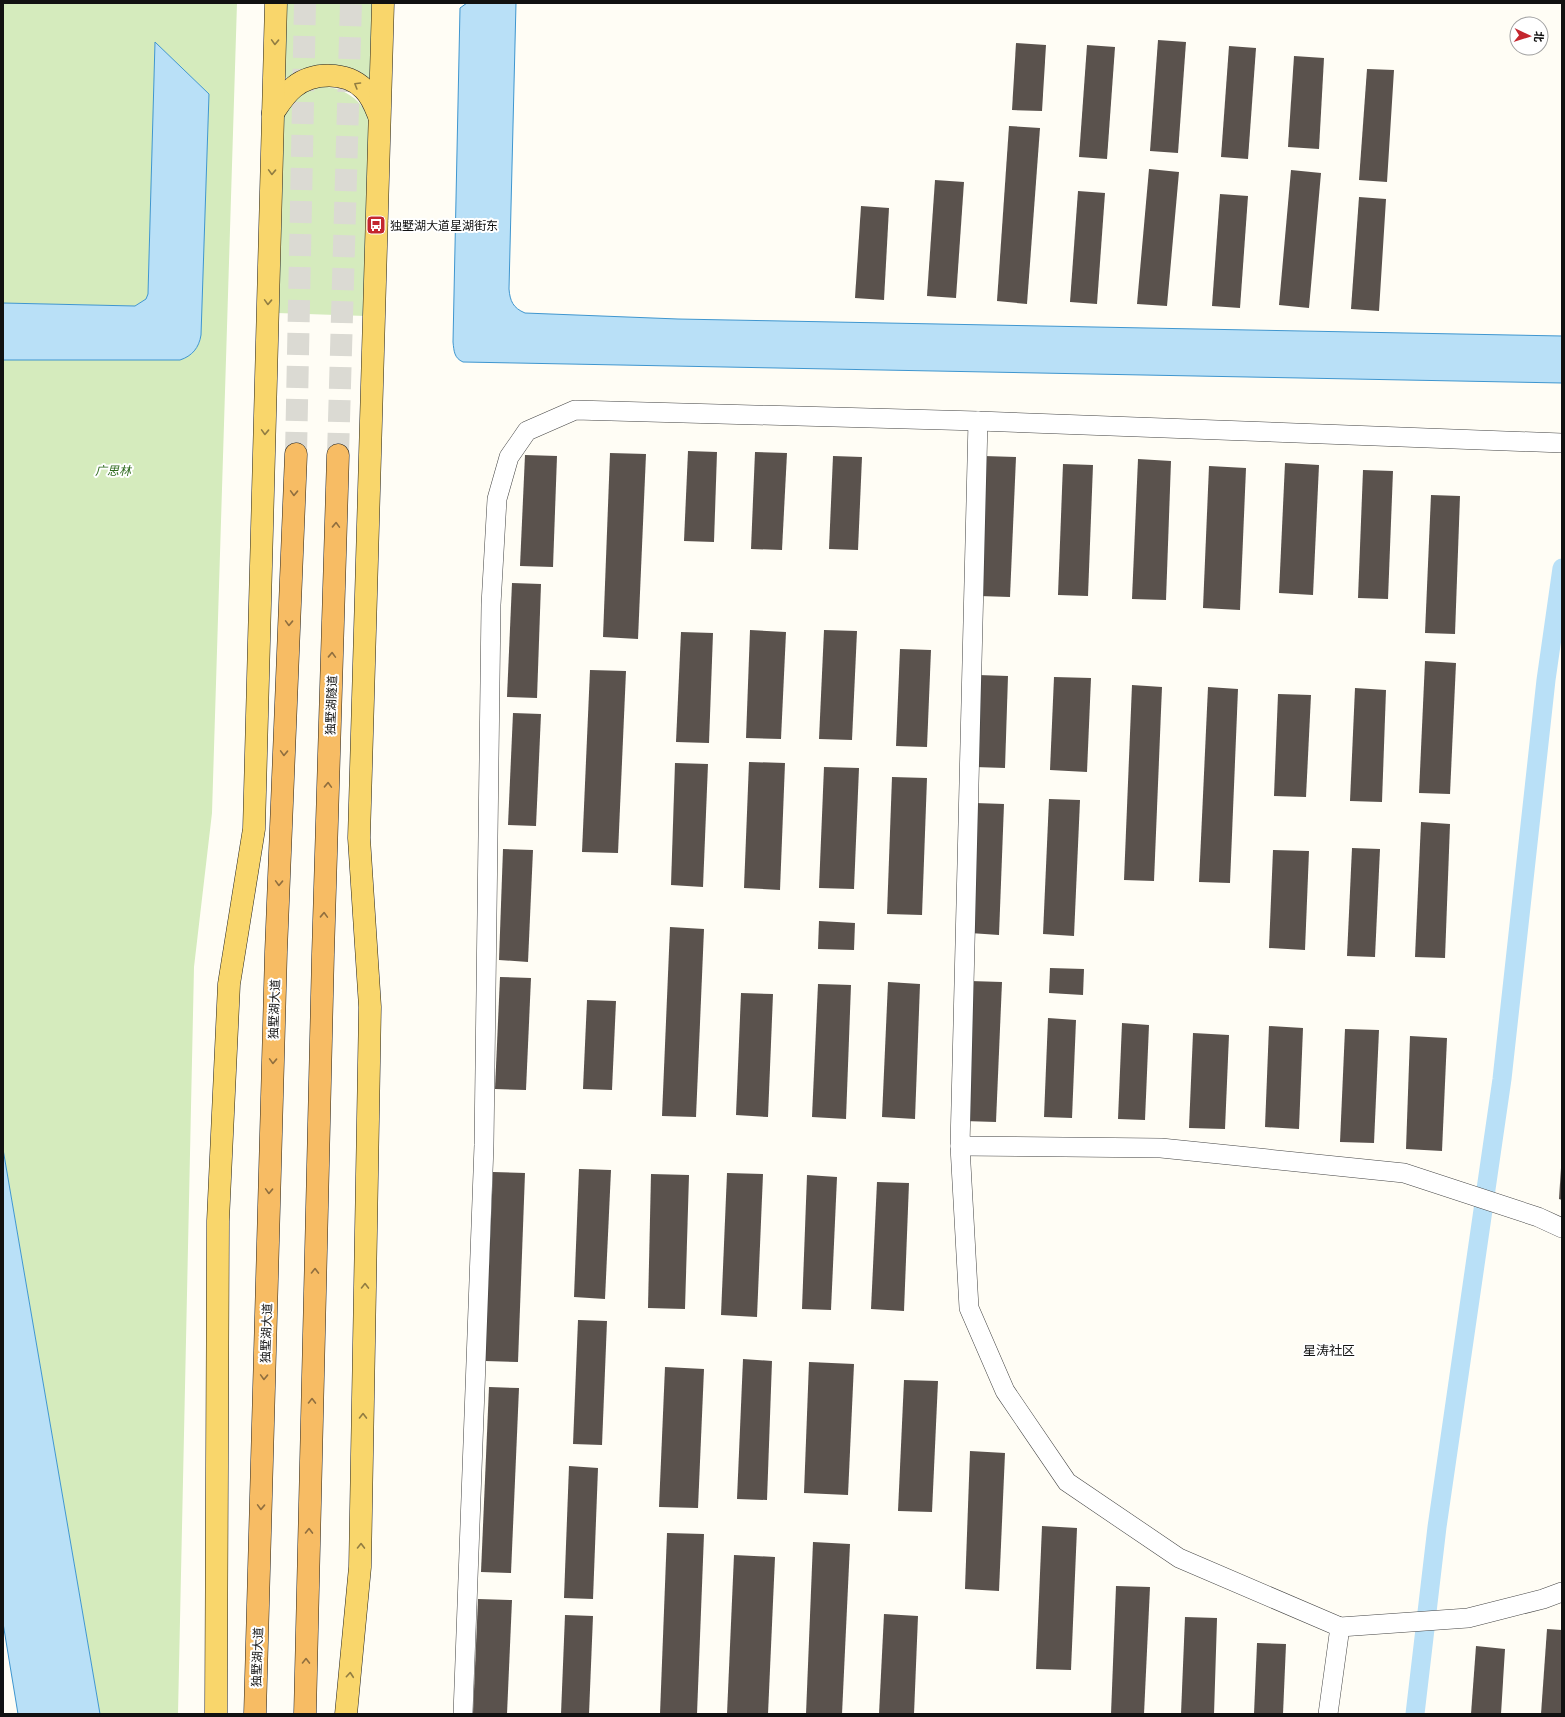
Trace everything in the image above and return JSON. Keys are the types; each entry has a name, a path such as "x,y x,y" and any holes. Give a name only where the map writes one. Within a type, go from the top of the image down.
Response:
{"highway":[{"name":"独墅湖大道","path":"255,1714 276,952 296,454"},
{"name":"独墅湖隧道","path":"305,1714 323,954 338,455"}],"main road":[{"path":"216,1714 218,1221 229,984 254,829 276,3"},
{"path":"346,1714 360,1567 370,1007 359,838 383,3"},
{"path":"273,113 282,98 294,87 307,79 323,75 335,76 350,80 364,88 374,101 379,116"}],"street":[{"path":"463,1714 484,1145 491,606 497,499 509,457 526,431 575,410 978,420 1556,443"},
{"path":"978,420 960,1146 969,1308 1005,1391 1067,1482 1179,1558 1340,1627 1468,1618 1543,1599 1562,1592"},
{"path":"960,1146 1160,1148 1404,1173 1538,1217 1562,1228"},
{"path":"1328,1714 1340,1627"}],"green space":[{"name":"广思林","path":"3,3 237,3 212,813 194,967 178,1714 100,1714 3,1149 3,360 180,360 200,342 209,94 155,43 148,295 146,299 135,306 3,303"},
{"path":"283,3 373,3 371,79 287,78 283,76"},
{"path":"319,86 336,89 351,96 362,107 370,123 366,316 277,313 282,117 285,111 303,92"}],"water":[{"path":"467,3 516,3 509,289 513,304 525,313 678,319 1562,336 1562,383 463,362 456,356 453,342 460,8"},
{"path":"155,42 209,94 201,335 199,344 191,354 180,360 3,360 3,303 135,306 146,299 148,294"},
{"path":"3,1149 100,1714 18,1714 3,1623"}],"building":[{"path":"1158,40 1186,42 1178,153 1150,151"},
{"path":"1016,43 1046,45 1042,111 1012,110"},
{"path":"1087,45 1115,47 1107,159 1079,157"},
{"path":"1229,46 1256,48 1248,159 1221,157"},
{"path":"1294,56 1324,58 1319,149 1288,147"},
{"path":"1367,69 1394,70 1387,182 1359,180"},
{"path":"1009,126 1040,128 1027,304 997,301"},
{"path":"1149,169 1179,172 1167,306 1137,304"},
{"path":"1291,170 1321,173 1309,308 1279,305"},
{"path":"935,180 964,182 956,298 927,296"},
{"path":"1078,191 1105,193 1097,304 1070,302"},
{"path":"1220,194 1248,196 1240,308 1212,306"},
{"path":"1359,197 1386,199 1379,311 1351,309"},
{"path":"861,206 889,208 884,300 855,298"},
{"path":"688,451 717,452 714,542 684,541"},
{"path":"755,452 787,453 782,550 751,549"},
{"path":"610,453 646,454 638,639 603,637"},
{"path":"525,455 557,456 553,567 520,566"},
{"path":"833,456 862,457 858,550 829,549"},
{"path":"984,456 1016,457 1010,597 979,596"},
{"path":"1138,459 1171,461 1166,600 1132,599"},
{"path":"1285,463 1319,465 1313,595 1279,593"},
{"path":"1063,464 1093,465 1088,596 1058,595"},
{"path":"1209,466 1246,468 1240,610 1203,608"},
{"path":"1363,470 1393,471 1388,599 1358,598"},
{"path":"1431,495 1460,496 1455,634 1425,633"},
{"path":"512,583 541,584 537,698 507,697"},
{"path":"750,630 786,632 781,739 746,738"},
{"path":"824,630 857,631 852,740 819,739"},
{"path":"681,632 713,633 709,743 676,742"},
{"path":"900,649 931,650 927,747 896,746"},
{"path":"1425,661 1456,663 1450,794 1419,793"},
{"path":"590,670 626,671 618,853 582,852"},
{"path":"978,675 1008,676 1005,768 975,767"},
{"path":"1054,677 1091,678 1087,772 1050,770"},
{"path":"1132,685 1162,687 1154,881 1124,880"},
{"path":"1208,687 1238,689 1230,883 1199,882"},
{"path":"1355,688 1386,690 1382,802 1350,801"},
{"path":"1278,694 1311,695 1306,797 1274,796"},
{"path":"513,713 541,714 536,826 508,825"},
{"path":"749,762 785,763 780,890 744,888"},
{"path":"675,763 708,764 703,887 671,885"},
{"path":"824,767 859,768 854,889 819,888"},
{"path":"892,777 927,778 922,915 887,914"},
{"path":"1049,799 1080,800 1074,936 1043,934"},
{"path":"975,803 1004,804 999,935 970,933"},
{"path":"1421,822 1450,824 1445,958 1415,957"},
{"path":"1352,848 1380,849 1375,957 1347,956"},
{"path":"503,849 533,850 528,962 499,960"},
{"path":"1273,850 1309,851 1305,950 1269,948"},
{"path":"819,921 855,923 854,950 818,949"},
{"path":"670,927 704,929 696,1117 662,1116"},
{"path":"1050,968 1084,969 1083,995 1049,993"},
{"path":"500,977 531,978 526,1090 495,1089"},
{"path":"970,981 1002,982 996,1122 964,1121"},
{"path":"888,982 920,984 915,1119 882,1117"},
{"path":"818,984 851,985 846,1119 812,1117"},
{"path":"741,993 773,994 768,1117 736,1115"},
{"path":"587,1000 616,1001 612,1090 583,1089"},
{"path":"1048,1018 1076,1020 1072,1118 1044,1117"},
{"path":"1122,1023 1149,1025 1145,1120 1118,1119"},
{"path":"1269,1026 1303,1028 1299,1129 1265,1127"},
{"path":"1345,1029 1379,1030 1374,1143 1340,1142"},
{"path":"1193,1033 1229,1035 1225,1129 1189,1128"},
{"path":"1410,1036 1447,1038 1442,1151 1406,1149"},
{"path":"1562,1168 1562,1200 1559,1199"},
{"path":"579,1169 611,1170 605,1299 574,1297"},
{"path":"493,1172 525,1173 518,1362 485,1361"},
{"path":"727,1173 763,1174 757,1317 721,1315"},
{"path":"651,1174 689,1175 685,1309 648,1308"},
{"path":"807,1175 837,1177 831,1310 802,1309"},
{"path":"877,1182 909,1183 904,1311 871,1309"},
{"path":"578,1320 607,1321 602,1445 573,1444"},
{"path":"743,1359 772,1361 767,1500 737,1499"},
{"path":"809,1362 854,1364 848,1495 804,1493"},
{"path":"665,1367 704,1369 698,1508 659,1507"},
{"path":"904,1380 938,1381 932,1512 898,1511"},
{"path":"489,1387 519,1388 511,1573 481,1572"},
{"path":"970,1451 1005,1453 999,1591 965,1589"},
{"path":"569,1466 598,1468 593,1599 564,1598"},
{"path":"1042,1526 1077,1528 1071,1670 1036,1669"},
{"path":"667,1533 704,1534 697,1714 660,1714"},
{"path":"813,1542 850,1544 842,1714 806,1714"},
{"path":"734,1555 775,1557 768,1714 727,1714"},
{"path":"1116,1586 1150,1587 1144,1714 1111,1714"},
{"path":"478,1599 512,1600 507,1714 473,1714"},
{"path":"884,1614 918,1616 914,1714 879,1714"},
{"path":"565,1615 593,1616 589,1714 561,1714"},
{"path":"1185,1617 1217,1618 1214,1714 1181,1714"},
{"path":"1547,1629 1562,1630 1562,1714 1541,1714"},
{"path":"1257,1643 1286,1644 1283,1714 1254,1714"},
{"path":"1476,1646 1505,1649 1501,1714 1471,1714"}],"waterway":[{"path":"1415,1714 1437,1527 1502,1079 1546,680 1562,568"}],"tunnel":[{"path":"296,454 305,3"},
{"path":"338,455 351,3"}],"place":[{"name":"独墅湖大道星湖街东","path":"376,225"}],"district":[{"name":"星涛社区","path":"1329,1350"}]}
